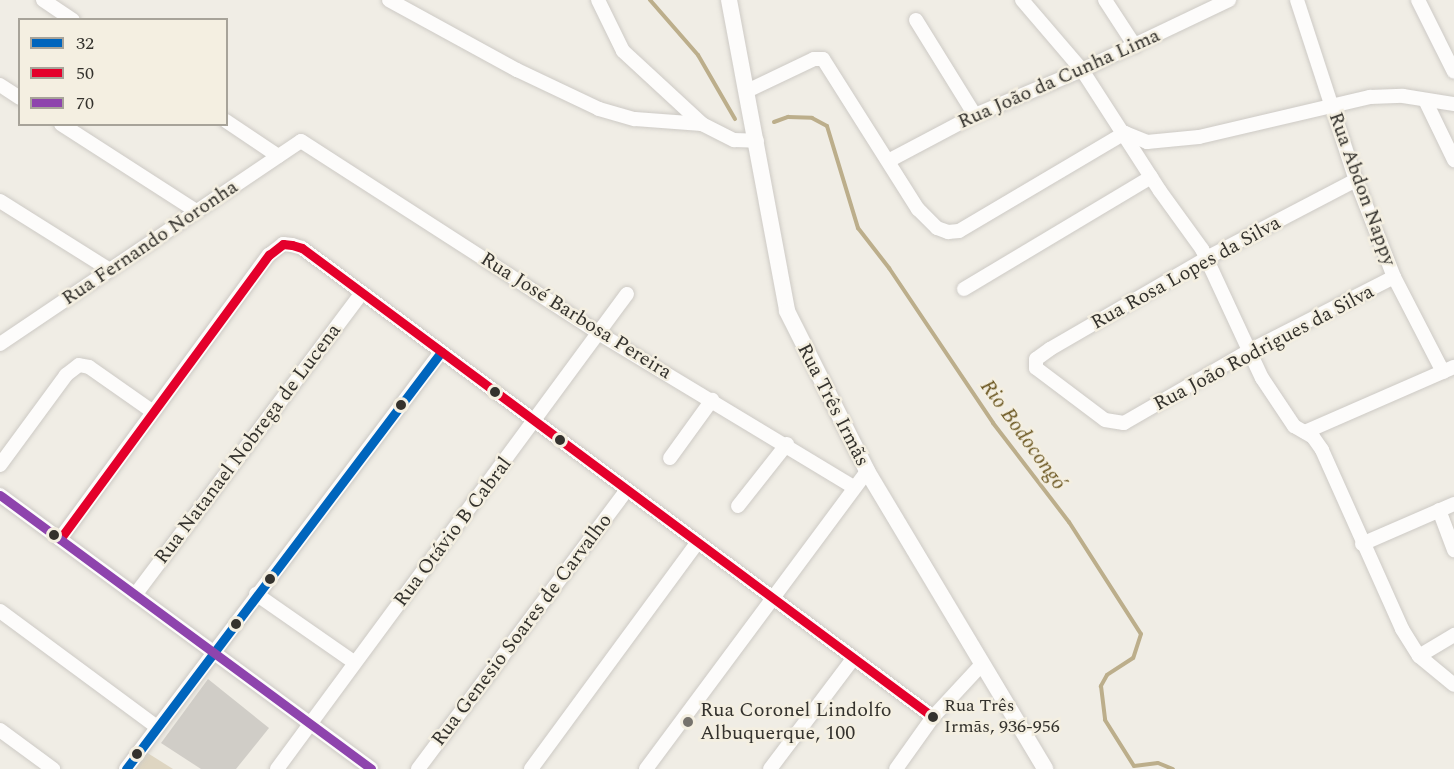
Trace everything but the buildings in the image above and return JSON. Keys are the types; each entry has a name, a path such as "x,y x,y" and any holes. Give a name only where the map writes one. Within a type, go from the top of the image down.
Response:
{"street":[{"path":"43,0 70,18"},
{"path":"389,0 517,70 599,109 635,119 702,124"},
{"path":"598,0 623,51 702,124 734,140 757,139"},
{"name":"Rua Três Irmãs","path":"729,0 757,139 787,311 867,471 1045,769"},
{"path":"1022,0 1082,70 1207,258 1247,352 1285,414 1322,450 1362,544 1419,656 1454,685"},
{"path":"1106,0 1135,46"},
{"name":"Rua João da Cunha Lima","path":"890,160 975,115 1082,70 1229,0"},
{"name":"Rua Abdon Nappy","path":"1297,0 1356,180 1394,278 1448,369"},
{"path":"1418,0 1454,72"},
{"path":"916,20 975,115"},
{"path":"747,91 814,59 823,59 890,160 927,221 948,232 958,231 1125,133"},
{"path":"0,85 18,97"},
{"path":"1125,133 1148,142 1171,141 1386,95 1454,104"},
{"path":"1425,100 1454,160"},
{"path":"228,122 278,156"},
{"path":"64,126 196,211"},
{"name":"Rua Fernando Noronha","path":"3,339 301,141"},
{"name":"Rua José Barbosa Pereira","path":"301,141 600,334 787,444 854,487"},
{"path":"964,289 1151,177"},
{"name":"Rua Rosa Lopes da Silva","path":"1134,418 1112,423 1042,376 1035,363 1041,354 1207,258 1356,180"},
{"path":"0,201 110,270"},
{"path":"60,540 269,255 283,244 302,248 534,424 933,717"},
{"name":"Rua João Rodrigues da Silva","path":"1134,418 1247,352 1394,278"},
{"name":"Rua Natanael Nobrega de Lucena","path":"135,595 362,292"},
{"name":"Rua Otávio B Cabral","path":"277,769 354,662 534,424 627,294"},
{"path":"126,769 441,352"},
{"path":"0,465 74,367 84,364 153,412"},
{"path":"1305,432 1448,369"},
{"path":"670,458 712,400"},
{"path":"738,506 787,444"},
{"path":"646,769 867,471"},
{"name":"Rua Genesio Soares de Carvalho","path":"418,769 626,491"},
{"path":"0,495 371,769"},
{"path":"1362,544 1454,504"},
{"path":"1439,510 1454,550"},
{"path":"531,769 697,543"},
{"path":"256,594 354,662"},
{"path":"0,611 157,728"},
{"path":"1419,656 1454,634"},
{"path":"770,769 853,659"},
{"path":"896,769 933,717 982,664"},
{"path":"0,730 53,769"}],"shaded area":[{"path":"146,752 173,769 134,769"}],"waterway":[{"name":"Rio Bodocongó","path":"650,0 698,55 735,119"},
{"name":"Rio Bodocongó","path":"774,122 788,117 812,118 827,126 858,228 889,268 993,423 1069,522 1141,634 1133,658 1107,675 1101,686 1105,720 1134,766 1158,763 1173,769"}],"transit line":[{"name":"50","path":"60,539 269,255 283,244 292,245 302,248 933,717"},
{"name":"32","path":"126,769 441,352"},
{"name":"70","path":"0,495 371,769"}],"place":[{"name":"Rua Três Irmãs, 936-956","path":"933,717"},
{"name":"Rua Coronel Lindolfo Albuquerque, 100","path":"688,722"}]}
